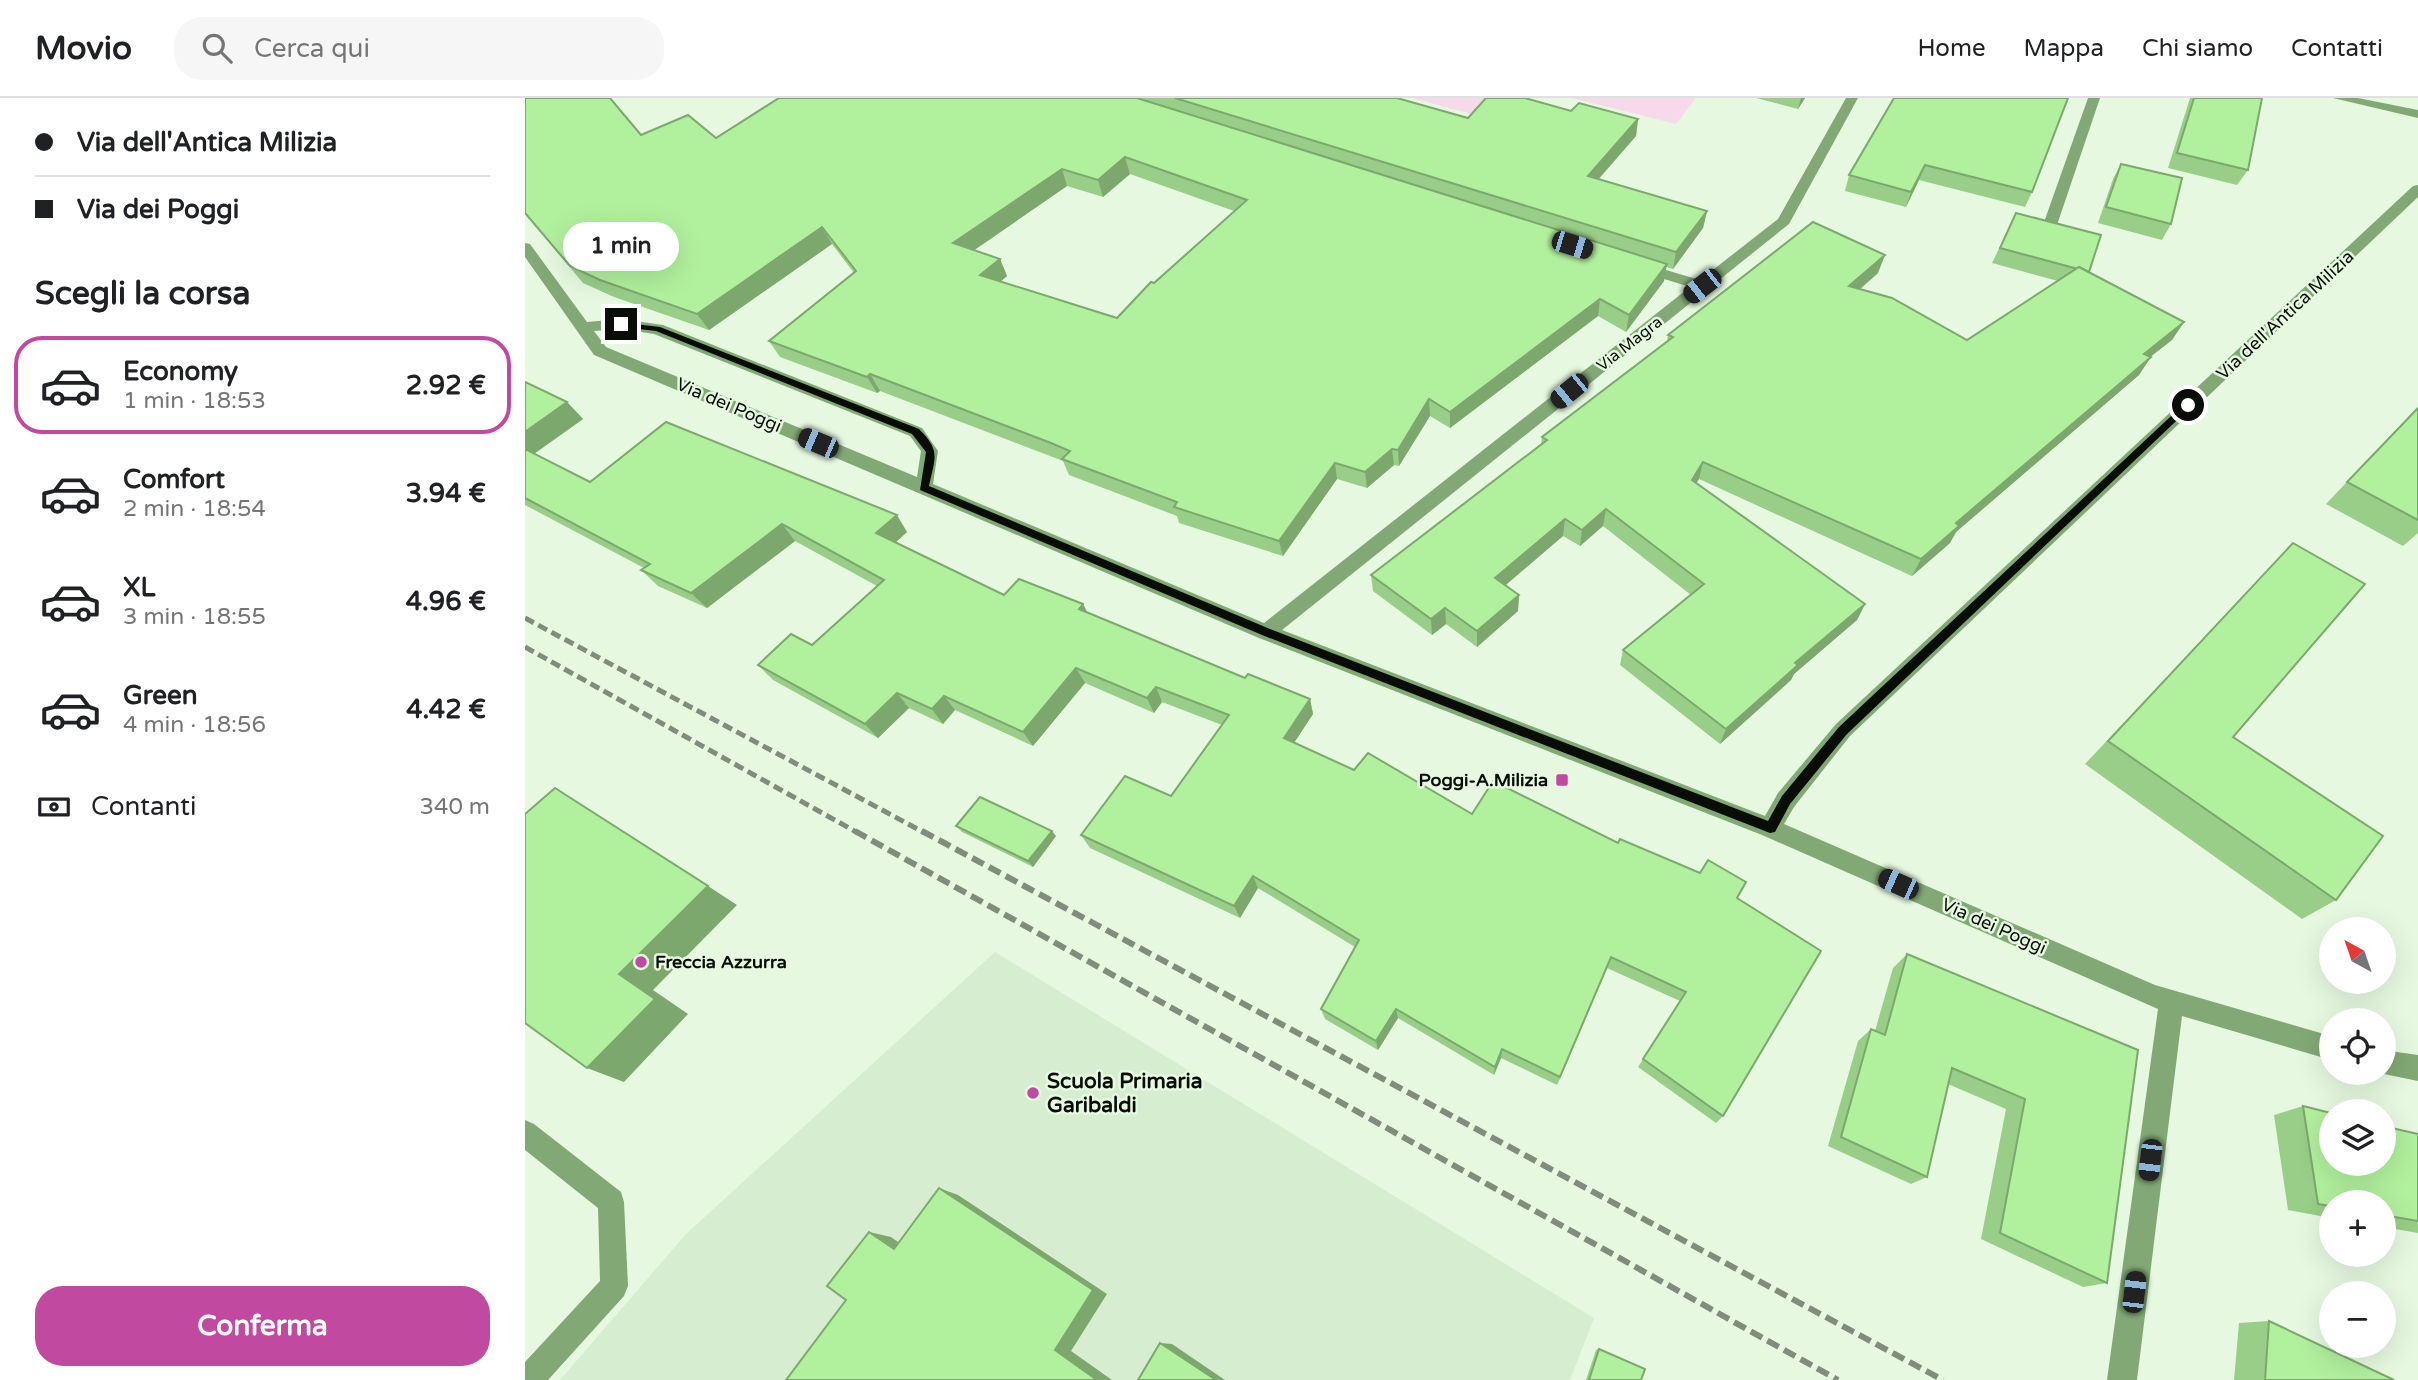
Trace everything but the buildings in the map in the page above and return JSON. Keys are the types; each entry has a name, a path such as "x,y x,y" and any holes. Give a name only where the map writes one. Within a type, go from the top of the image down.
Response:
{"street":[{"name":"Via Magra","path":"1266,632 1784,222 1852,98"},
{"path":"2050,225 2094,98"},
{"path":"2339,98 2418,114"},
{"name":"Via dell'Antica Milizia","path":"1770,828 1786,800 1843,730 2418,189"},
{"name":"Via dei Poggi","path":"525,247 600,351 1266,632 1770,828 2171,1003 2319,1045"},
{"path":"1622,261 1702,286"},
{"path":"583,327 621,324 657,328 916,432 930,445 931,452 923,487"},
{"path":"2122,1380 2171,1003"},
{"path":"2396,1064 2418,1068"},
{"path":"525,1133 611,1202 614,1286 528,1380"}],"shaded area":[{"path":"1412,98 1492,98 1475,115"},
{"path":"1572,98 1696,98 1676,124"},
{"name":"Scuola Primaria Garibaldi","path":"995,952 1594,1318 1570,1380 560,1380 686,1234"}],"railway":[{"path":"525,618 925,833"},
{"path":"525,647 858,833"},
{"path":"855,831 1838,1380"},
{"path":"922,831 1943,1380"}],"place":[{"name":"Poggi-A.Milizia","path":"1562,780"},
{"name":"Freccia Azzurra","path":"641,962"},
{"name":"Scuola Primaria Garibaldi","path":"1033,1093"}],"route":[{"path":"621,324 657,328 916,432 930,445 931,452 923,487 1266,632 1770,828 1786,800 1843,730 2188,405"}]}
